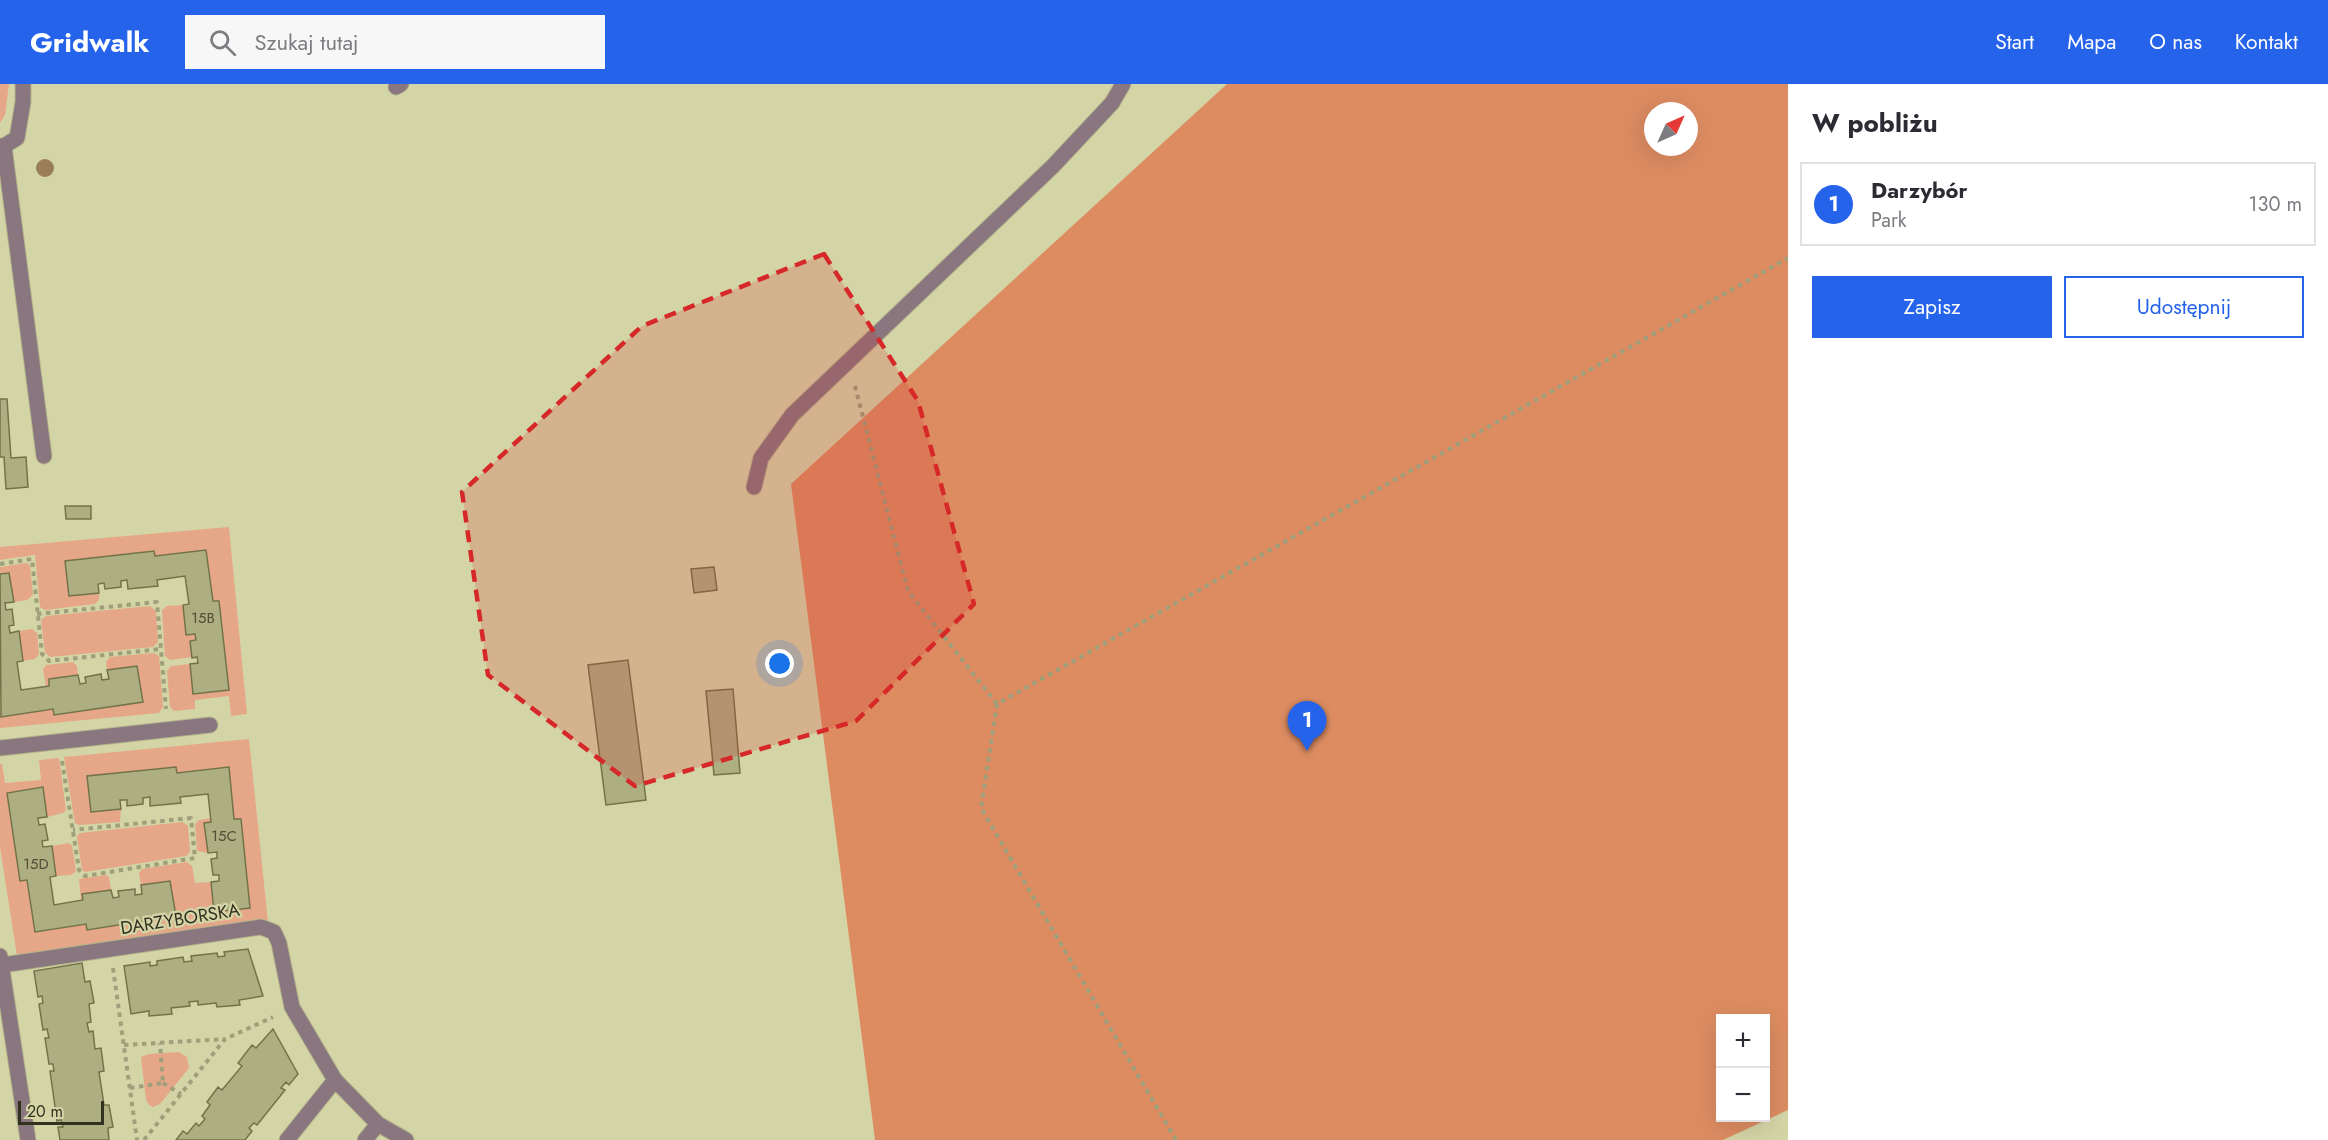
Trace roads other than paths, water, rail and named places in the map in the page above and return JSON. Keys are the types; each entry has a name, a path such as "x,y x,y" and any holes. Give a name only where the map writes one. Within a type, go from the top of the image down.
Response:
{"street":[{"path":"23,84 23,102 17,138 2,146 44,456"},
{"path":"754,487 761,458 792,415 1053,166 1112,103 1123,84"},
{"path":"0,748 210,725"},
{"name":"DARZYBORSKA","path":"28,1140 1,961 111,949 261,927 274,932 279,943 292,1007 335,1080 378,1124 406,1140"},
{"path":"287,1140 335,1080"},
{"path":"365,1140 378,1124"}],"place":[{"name":"Darzybór","path":"1307,751"}]}
